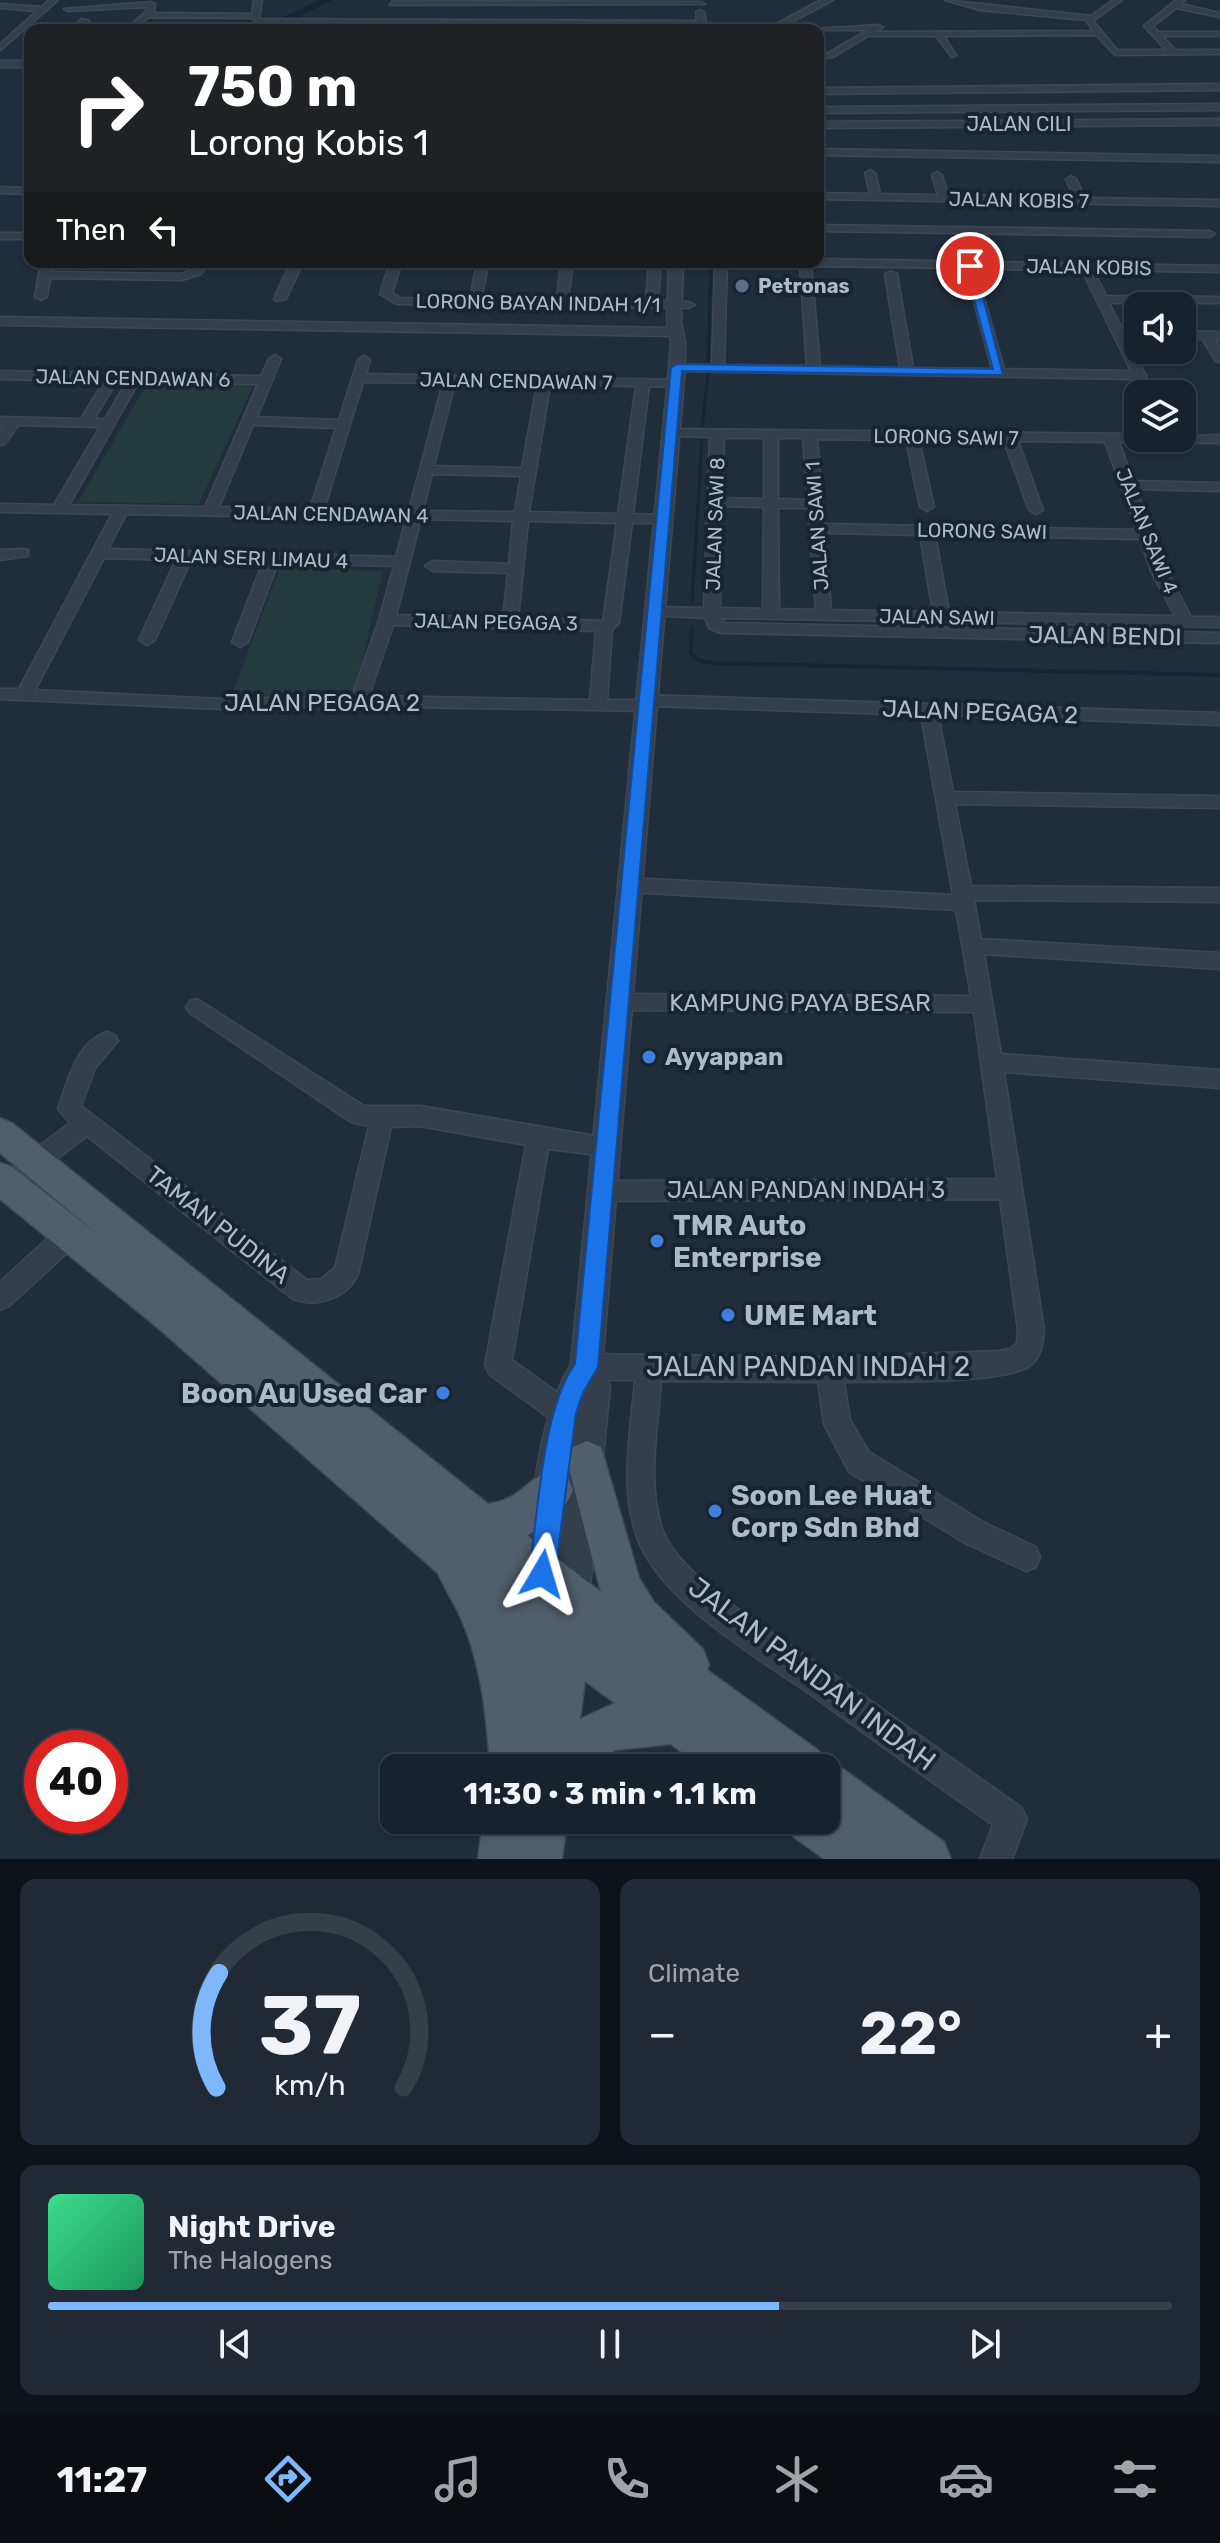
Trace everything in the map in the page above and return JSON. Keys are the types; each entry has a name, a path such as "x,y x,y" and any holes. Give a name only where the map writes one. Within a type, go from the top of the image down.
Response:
{"main road":[{"path":"0,1133 37,1161 466,1540 471,1589 498,1655 506,1693 513,1754"},
{"path":"0,1178 170,1314 741,1746"},
{"path":"587,1461 620,1587 639,1617 741,1746"},
{"path":"466,1540 523,1518 539,1506 552,1490"},
{"path":"555,1608 679,1721 763,1754"},
{"path":"518,1754 555,1608"},
{"path":"550,1754 555,1608"},
{"path":"573,1754 596,1732 626,1722 679,1721"},
{"path":"840,1796 927,1859"},
{"path":"502,1859 505,1834"},
{"path":"538,1859 541,1834"},
{"path":"830,1834 864,1859"}],"street":[{"path":"33,24 54,0"},
{"path":"258,0 256,21 397,24"},
{"path":"782,24 828,0"},
{"path":"949,0 969,5 1092,18"},
{"path":"969,5 978,0"},
{"path":"1118,0 1089,21 1115,53 1220,52"},
{"path":"68,9 151,2 147,15 136,24"},
{"path":"393,3 701,2 700,23 687,24"},
{"path":"1172,52 1148,26 1178,2 1220,17 1207,30 1217,34"},
{"path":"0,6 44,9"},
{"path":"1034,11 1042,6"},
{"path":"323,22 338,9"},
{"path":"385,23 390,13"},
{"path":"147,15 255,16"},
{"path":"81,24 85,21"},
{"path":"824,29 879,27 824,56"},
{"path":"0,48 13,30 24,32"},
{"path":"1044,33 1051,41"},
{"path":"866,34 997,37 1097,33"},
{"path":"939,34 952,55"},
{"path":"1154,34 1217,34"},
{"path":"0,63 24,35"},
{"path":"931,46 947,46"},
{"path":"0,63 24,64"},
{"path":"824,91 1220,87"},
{"path":"1147,89 1164,107"},
{"path":"971,90 982,108"},
{"path":"1031,90 1039,102"},
{"path":"1089,90 1104,108"},
{"path":"850,91 858,109"},
{"path":"909,91 915,103"},
{"path":"824,110 1220,107"},
{"path":"1208,122 1220,135"},
{"name":"JALAN CILI","path":"824,125 1010,124 1079,128 1220,122"},
{"path":"942,124 948,137"},
{"path":"1010,124 1017,139"},
{"path":"824,152 1220,159"},
{"path":"870,173 876,197"},
{"path":"937,175 944,199"},
{"path":"1071,179 1081,201"},
{"path":"0,190 24,191"},
{"path":"1207,193 1217,203"},
{"name":"JALAN KOBIS 7","path":"824,196 1081,201 1145,197 1217,203"},
{"path":"824,228 1210,234"},
{"path":"0,236 24,236"},
{"name":"JALAN KOBIS","path":"824,263 1220,269"},
{"path":"970,266 999,373"},
{"path":"41,297 46,268 182,277 197,272 199,268"},
{"path":"280,299 294,268"},
{"name":"LORONG BAYAN INDAH 1/1","path":"394,268 386,294 397,301 681,304"},
{"path":"475,302 482,268"},
{"path":"562,303 566,268"},
{"path":"652,304 655,268"},
{"path":"0,321 676,337 686,330 677,268"},
{"path":"681,304 687,268"},
{"path":"718,368 721,268"},
{"path":"805,268 814,370"},
{"path":"1086,268 1142,380"},
{"path":"891,274 907,372"},
{"path":"1102,299 1220,300"},
{"path":"1213,336 1220,358"},
{"path":"555,1608 587,1461 594,1386 586,1367 671,433 676,337"},
{"path":"210,511 275,359"},
{"path":"316,513 364,360"},
{"name":"JALAN CENDAWAN 7","path":"358,378 643,383 718,368 1140,375"},
{"name":"JALAN CENDAWAN 6","path":"0,375 266,380"},
{"path":"85,423 113,377"},
{"path":"59,509 135,378"},
{"path":"359,701 387,620 450,380"},
{"path":"510,623 521,517 544,381"},
{"path":"598,705 604,628 611,623 643,383"},
{"path":"0,441 7,421 109,423"},
{"path":"248,421 344,424"},
{"name":"LORONG SAWI 7","path":"671,433 1220,439"},
{"name":"JALAN SAWI 8","path":"712,613 717,435"},
{"path":"771,435 771,615"},
{"name":"JALAN SAWI 1","path":"810,436 824,616"},
{"path":"912,437 927,507"},
{"path":"1010,438 1036,510"},
{"name":"JALAN SAWI 4","path":"1111,439 1159,571 1185,621"},
{"path":"426,470 528,472"},
{"path":"1128,485 1220,487"},
{"path":"715,502 815,504"},
{"name":"JALAN CENDAWAN 4","path":"0,508 663,519"},
{"path":"24,695 121,510"},
{"name":"LORONG SAWI","path":"818,528 1146,535"},
{"path":"927,530 942,618"},
{"path":"0,555 23,553"},
{"name":"JALAN SERI LIMAU 4","path":"98,553 403,562"},
{"path":"147,640 185,556"},
{"path":"240,642 272,558"},
{"path":"433,566 515,569"},
{"name":"JALAN SAWI","path":"653,612 1220,622"},
{"name":"JALAN BENDI","path":"712,613 715,625 734,629 1220,638"},
{"name":"JALAN PEGAGA 3","path":"387,620 604,628"},
{"name":"JALAN PEGAGA 2","path":"0,694 221,704 359,701 645,703 1220,719"},
{"path":"929,711 983,1004 1011,1189"},
{"path":"945,798 1220,802"},
{"path":"628,885 962,898 1220,895"},
{"path":"972,946 1220,961"},
{"name":"KAMPUNG PAYA BESAR","path":"617,1002 983,1004"},
{"path":"197,1007 359,1115 382,1118 420,1116 539,1138 605,1146"},
{"name":"TAMAN PUDINA","path":"107,1041 96,1047 84,1066 69,1109 302,1291 317,1292 333,1287 346,1274 382,1118"},
{"path":"992,1062 1220,1079"},
{"path":"37,1161 87,1123"},
{"path":"539,1138 498,1365 564,1413"},
{"name":"JALAN PANDAN INDAH 3","path":"600,1191 1011,1189"},
{"name":"JALAN PANDAN INDAH 2","path":"586,1367 829,1370 1018,1361 1027,1353 1031,1330 1011,1189"},
{"path":"0,1298 70,1234"},
{"path":"555,1608 552,1490 564,1413 573,1386 586,1367"},
{"name":"JALAN PANDAN INDAH","path":"649,1367 642,1488 651,1537 678,1573 711,1606 1011,1819 996,1859"},
{"path":"829,1370 837,1424 859,1462 975,1533 1026,1557"}],"green space":[{"path":"148,382 249,384 252,388 199,504 78,502"},
{"path":"280,568 383,571 356,687 342,695 231,696"}],"waterway":[{"path":"284,20 328,0"},
{"path":"708,362 711,268"},
{"path":"702,427 708,374"},
{"path":"692,602 702,439"},
{"path":"692,627 691,654 700,661 714,663 1220,675"}],"place":[{"name":"Petronas","path":"742,286"},
{"name":"Ayyappan","path":"649,1057"},
{"name":"TMR Auto Enterprise","path":"657,1241"},
{"name":"UME Mart","path":"728,1315"},
{"name":"Boon Au Used Car","path":"443,1393"},
{"name":"Soon Lee Huat Corp Sdn Bhd","path":"715,1511"}],"route":[{"path":"542,1574 564,1413 573,1386 586,1367 677,368 999,373 970,266"}]}
